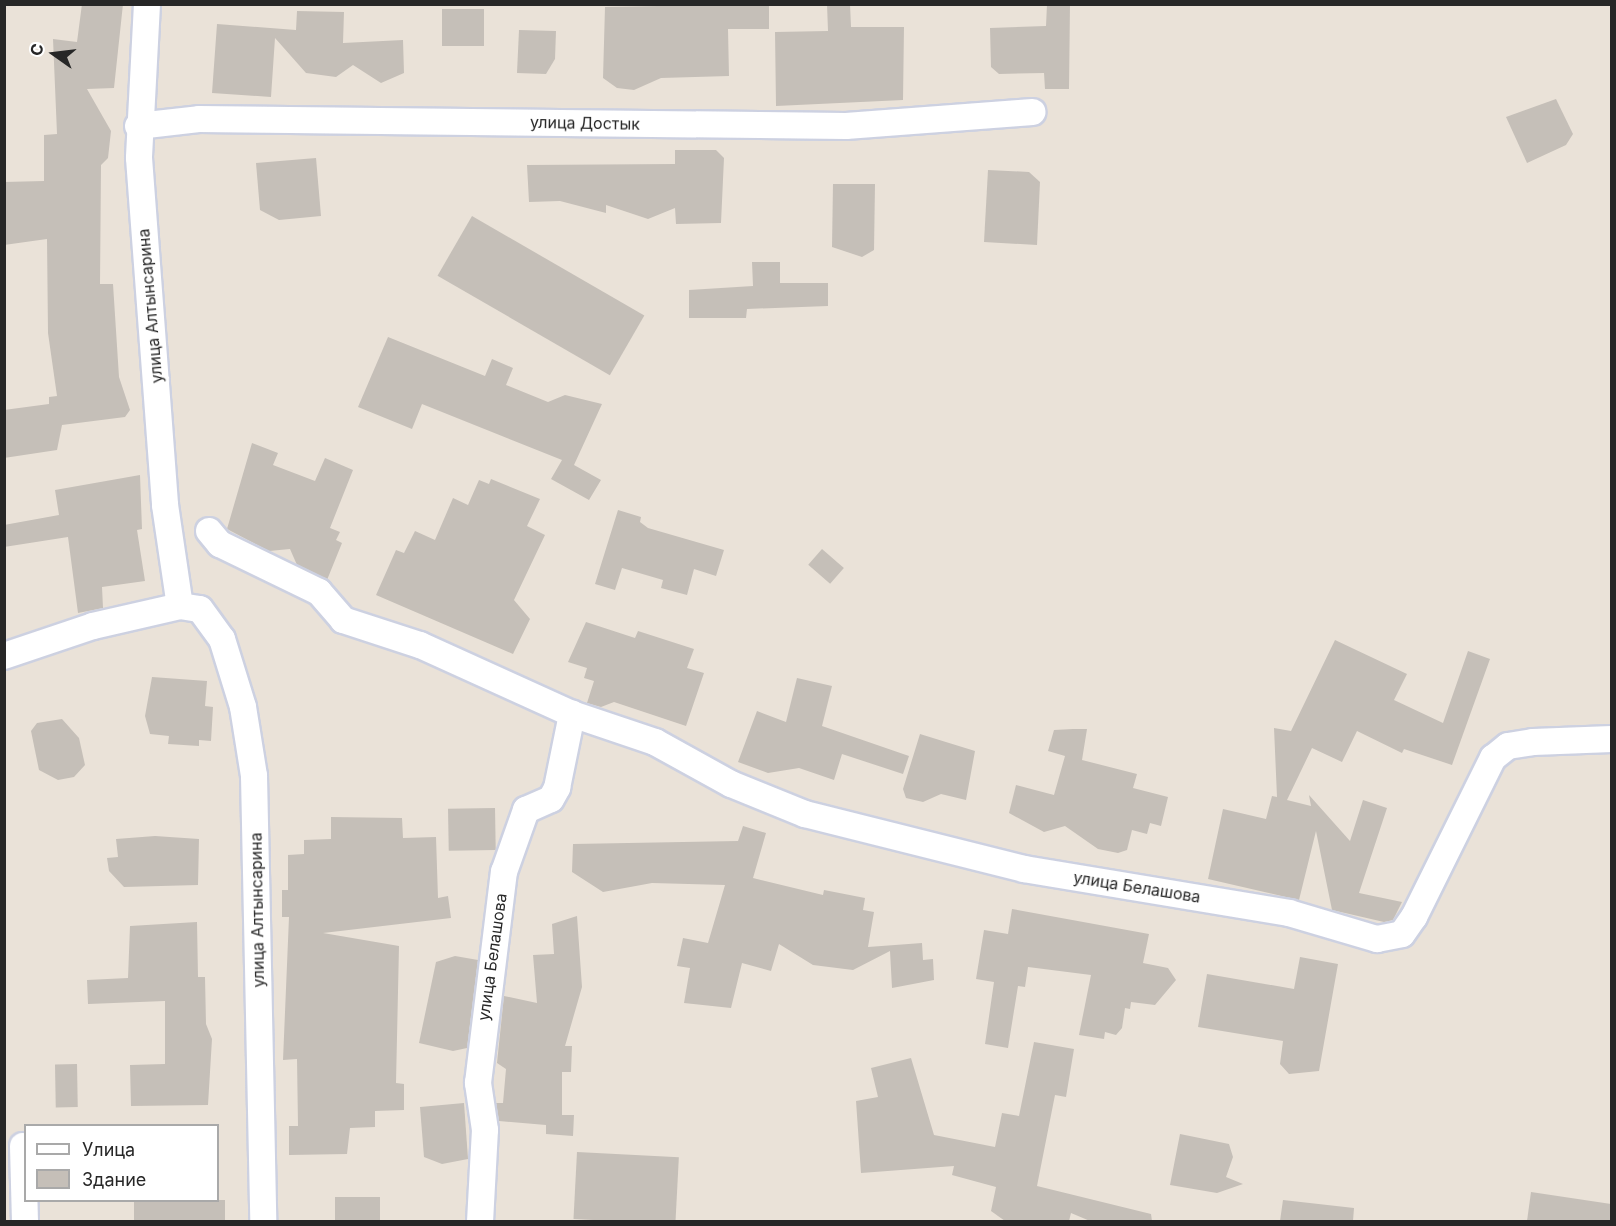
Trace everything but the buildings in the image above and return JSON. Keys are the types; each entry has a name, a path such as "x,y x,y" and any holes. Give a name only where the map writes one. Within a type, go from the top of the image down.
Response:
{"street":[{"name":"улица Алтынсарина","path":"147,4 138,126 165,505 190,608 222,639 234,673 254,776 263,1221"},
{"name":"улица Достык","path":"138,126 198,119 846,126 1032,112"},
{"name":"улица Белашова","path":"208,531 220,544 319,592 343,620 420,645 572,714 655,742 731,784 805,814 1024,869 1289,913 1377,939 1402,934 1414,917 1494,758 1516,744 1611,739"},
{"path":"4,656 93,626 190,608"},
{"name":"улица Белашова","path":"480,1221 485,1130 478,1083 504,872 526,810 551,799 556,788 572,714"},
{"path":"23,1146 24,1184"},
{"path":"24,1202 25,1221"}]}
